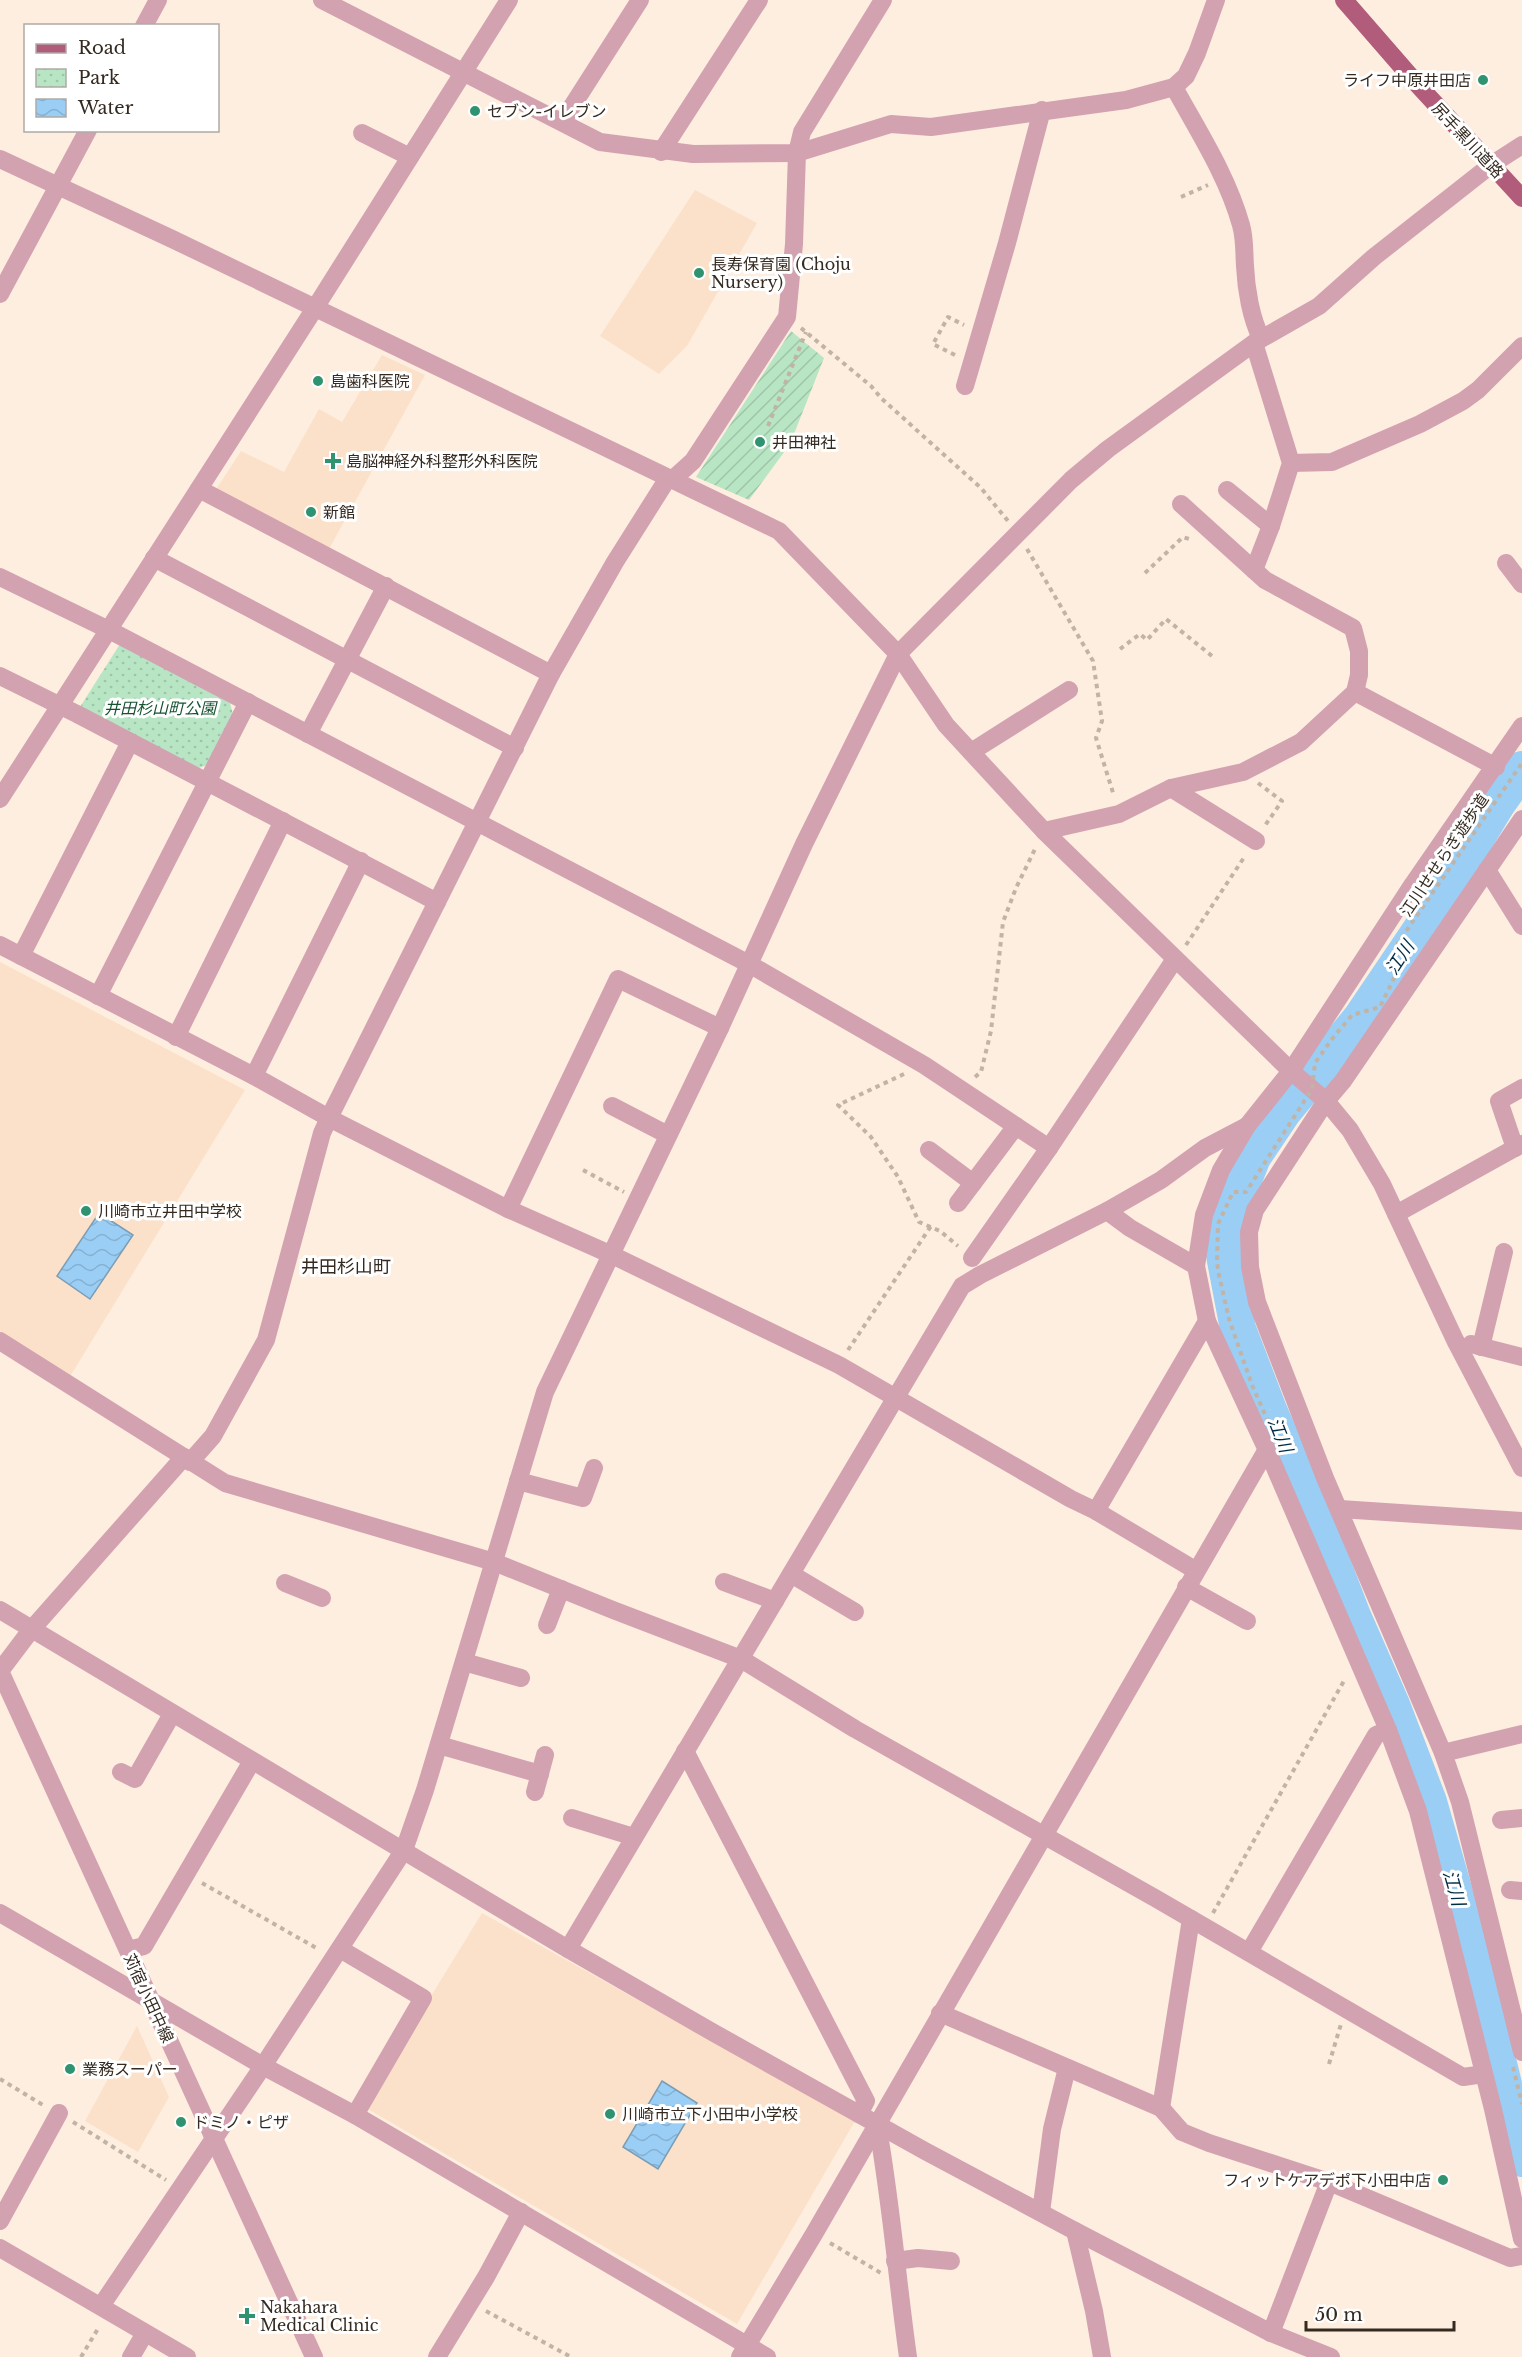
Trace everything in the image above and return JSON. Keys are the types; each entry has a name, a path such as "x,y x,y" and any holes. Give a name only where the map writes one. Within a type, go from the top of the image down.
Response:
{"main road":[{"name":"尻手黒川道路","path":"1344,0 1496,162 1522,182"},
{"name":"尻手黒川道路","path":"1356,0 1496,162 1522,198"}],"street":[{"path":"145,24 158,0"},
{"path":"322,0 600,142 661,152 693,154 797,153 891,124 931,127 1126,100 1174,87 1186,76 1216,0"},
{"path":"0,800 509,0"},
{"path":"562,122 640,0"},
{"path":"661,152 759,0"},
{"path":"0,1671 31,1630 187,1459 213,1436 266,1340 328,1118 551,674 615,562 670,479 693,460 787,317 794,244 797,153 802,132 883,0"},
{"path":"1174,87 1224,178 1245,239 1245,268 1258,341 1291,463 1254,570"},
{"path":"965,387 1042,110"},
{"path":"0,294 87,132"},
{"path":"362,133 410,157"},
{"path":"104,2308 180,2188 404,1850 439,1744 544,1392 720,1028 804,844 898,654 1071,480 1108,449 1258,341 1319,306 1374,257 1496,162 1522,145"},
{"path":"0,159 779,531 898,654 946,724 1044,831 1174,959 1291,1071 1326,1101 1350,1130 1382,1184 1455,1340 1522,1468"},
{"path":"1291,463 1332,462 1419,424 1463,401 1478,390 1522,346"},
{"path":"199,489 551,674"},
{"path":"1227,490 1271,526"},
{"path":"1044,831 1119,814 1172,788 1243,772 1301,742 1355,692 1359,675 1359,651 1353,628 1265,580 1181,504"},
{"path":"154,558 515,748"},
{"path":"1506,563 1522,584"},
{"path":"0,577 109,630 749,964 960,1087 1048,1148"},
{"path":"308,734 386,586"},
{"path":"0,676 437,902"},
{"path":"971,752 1069,690"},
{"path":"1355,692 1496,767"},
{"path":"98,996 248,702"},
{"path":"1522,726 1496,767 1413,884 1291,1071 1247,1126 1221,1170 1204,1215 1196,1266 1207,1321 1274,1453 1388,1730 1418,1811 1484,2074 1522,2239"},
{"path":"21,956 130,742"},
{"path":"1172,788 1256,841"},
{"path":"1522,819 1343,1081 1326,1101 1255,1210 1249,1232 1250,1267 1257,1302 1325,1478 1443,1753 1460,1802 1517,2013 1522,2052"},
{"path":"176,1037 283,821"},
{"path":"254,1076 361,861"},
{"path":"1487,870 1522,927"},
{"path":"0,945 254,1076 328,1118 508,1209 612,1255 839,1365 1071,1499 1096,1510 1195,1570"},
{"path":"972,1258 1174,959"},
{"path":"508,1209 618,979 720,1028"},
{"path":"1396,1214 1519,1146 1499,1101 1522,1088"},
{"path":"612,1106 668,1135"},
{"path":"958,1203 1016,1126"},
{"path":"568,1948 962,1286 1107,1211 1161,1180 1205,1148 1247,1126"},
{"path":"929,1150 973,1183"},
{"path":"1107,1211 1130,1228 1196,1266"},
{"path":"1481,1347 1504,1252"},
{"path":"1096,1510 1207,1321"},
{"path":"1455,1340 1522,1357"},
{"path":"0,1341 225,1483 494,1562 741,1659 855,1729 1346,2007 1463,2077 1484,2074"},
{"path":"744,2351 814,2234 1195,1570 1274,1453"},
{"path":"518,1481 583,1498 594,1468"},
{"path":"1340,1509 1522,1521"},
{"path":"791,1574 855,1612"},
{"path":"724,1582 775,1601"},
{"path":"285,1583 322,1598"},
{"path":"1186,1587 1247,1621"},
{"path":"547,1626 561,1589"},
{"path":"0,1611 568,1948 860,2114 1075,2231 1271,2333 1294,2351 1331,2357"},
{"path":"464,1662 521,1678"},
{"name":"苅宿小田中線","path":"0,1671 314,2357"},
{"path":"122,1772 135,1779 172,1714"},
{"path":"1249,1952 1376,1735 1388,1730"},
{"path":"1443,1753 1522,1734"},
{"path":"439,1744 540,1774"},
{"path":"685,1751 866,2101 860,2114"},
{"path":"535,1792 545,1755"},
{"path":"128,1950 144,1946 252,1761"},
{"path":"572,1818 634,1837"},
{"path":"1501,1820 1522,1818"},
{"path":"0,1913 521,2212 744,2351 767,2357"},
{"path":"1161,2108 1198,1923"},
{"path":"337,1954 423,1998 355,2115"},
{"path":"940,2013 1161,2108 1182,2132 1209,2144 1329,2182 1510,2258 1522,2256"},
{"path":"1041,2212 1053,2129 1067,2068"},
{"path":"0,2221 59,2114"},
{"path":"877,2123 886,2170 908,2357"},
{"path":"1271,2333 1329,2182"},
{"path":"437,2357 521,2212"},
{"path":"1075,2231 1094,2311 1102,2357"},
{"path":"0,2248 187,2357"},
{"path":"895,2261 918,2258 951,2260"},
{"path":"131,2357 145,2333"}],"path":[{"path":"1181,197 1224,178"},
{"path":"787,317 871,386 882,399 981,488 1018,533 1093,661 1102,721 1096,738 1119,814"},
{"path":"972,364 933,344 948,317 981,332"},
{"path":"768,426 806,332"},
{"path":"1145,573 1183,537 1203,543 1212,534"},
{"path":"1120,649 1140,634 1147,640 1166,619 1212,656"},
{"name":"江川せせらぎ遊歩道","path":"1274,1453 1229,1319 1216,1262 1218,1224 1233,1192 1246,1192 1312,1089 1315,1063 1332,1039 1352,1015 1380,1007 1397,972 1398,943 1522,763"},
{"path":"1174,959 1192,937 1282,801 1243,772"},
{"path":"960,1087 981,1072 991,1031 1003,922 1016,888 1044,831"},
{"path":"924,1065 838,1105 871,1137 898,1177 919,1222 940,1231 972,1258"},
{"path":"583,1170 638,1199"},
{"path":"839,1365 931,1226"},
{"path":"1198,1923 1348,1674 1361,1668"},
{"path":"186,1874 337,1954"},
{"path":"1329,2064 1346,2007"},
{"path":"1504,2070 1522,2064"},
{"path":"0,2079 180,2188"},
{"path":"814,2234 898,2283"},
{"path":"470,2302 571,2357"},
{"path":"81,2357 104,2308"}],"shaded area":[{"path":"695,190 757,223 687,346 659,374 600,336"},
{"name":"島脳神経外科整形外科医院","path":"382,355 425,375 329,549 218,493 217,488 241,451 284,472 319,409 342,422"},
{"name":"川崎市立井田中学校","path":"0,962 245,1090 69,1378 0,1331"},
{"name":"川崎市立下小田中小学校","path":"482,1913 855,2121 737,2324 366,2108"},
{"path":"137,2026 169,2097 138,2152 85,2121"}],"green space":[{"path":"791,331 824,358 790,444 749,500 696,477"},
{"name":"井田杉山町公園","path":"120,644 230,703 233,714 207,765 196,769 80,707"}],"water":[{"path":"99,1213 133,1235 90,1299 57,1276"},
{"path":"662,2081 697,2103 658,2169 623,2147"}],"waterway":[{"name":"江川","path":"1522,769 1498,803 1429,917 1360,1019 1284,1111 1253,1157 1230,1215 1223,1250 1238,1329 1353,1616 1392,1705 1429,1802 1473,1956 1522,2159"}],"place":[{"name":"ライフ中原井田店","path":"1483,80"},
{"name":"セブン-イレブン","path":"475,111"},
{"name":"長寿保育園 (Choju Nursery)","path":"699,273"},
{"name":"島歯科医院","path":"318,381"},
{"name":"井田神社","path":"760,442"},
{"name":"島脳神経外科整形外科医院","path":"333,461"},
{"name":"新館","path":"311,512"},
{"name":"川崎市立井田中学校","path":"86,1211"},
{"name":"業務スーパー","path":"70,2069"},
{"name":"川崎市立下小田中小学校","path":"610,2114"},
{"name":"ドミノ・ピザ","path":"181,2122"},
{"name":"フィットケアデポ下小田中店","path":"1443,2180"},
{"name":"Nakahara Medical Clinic","path":"247,2316"}],"district":[{"name":"井田杉山町","path":"346,1267"}]}
